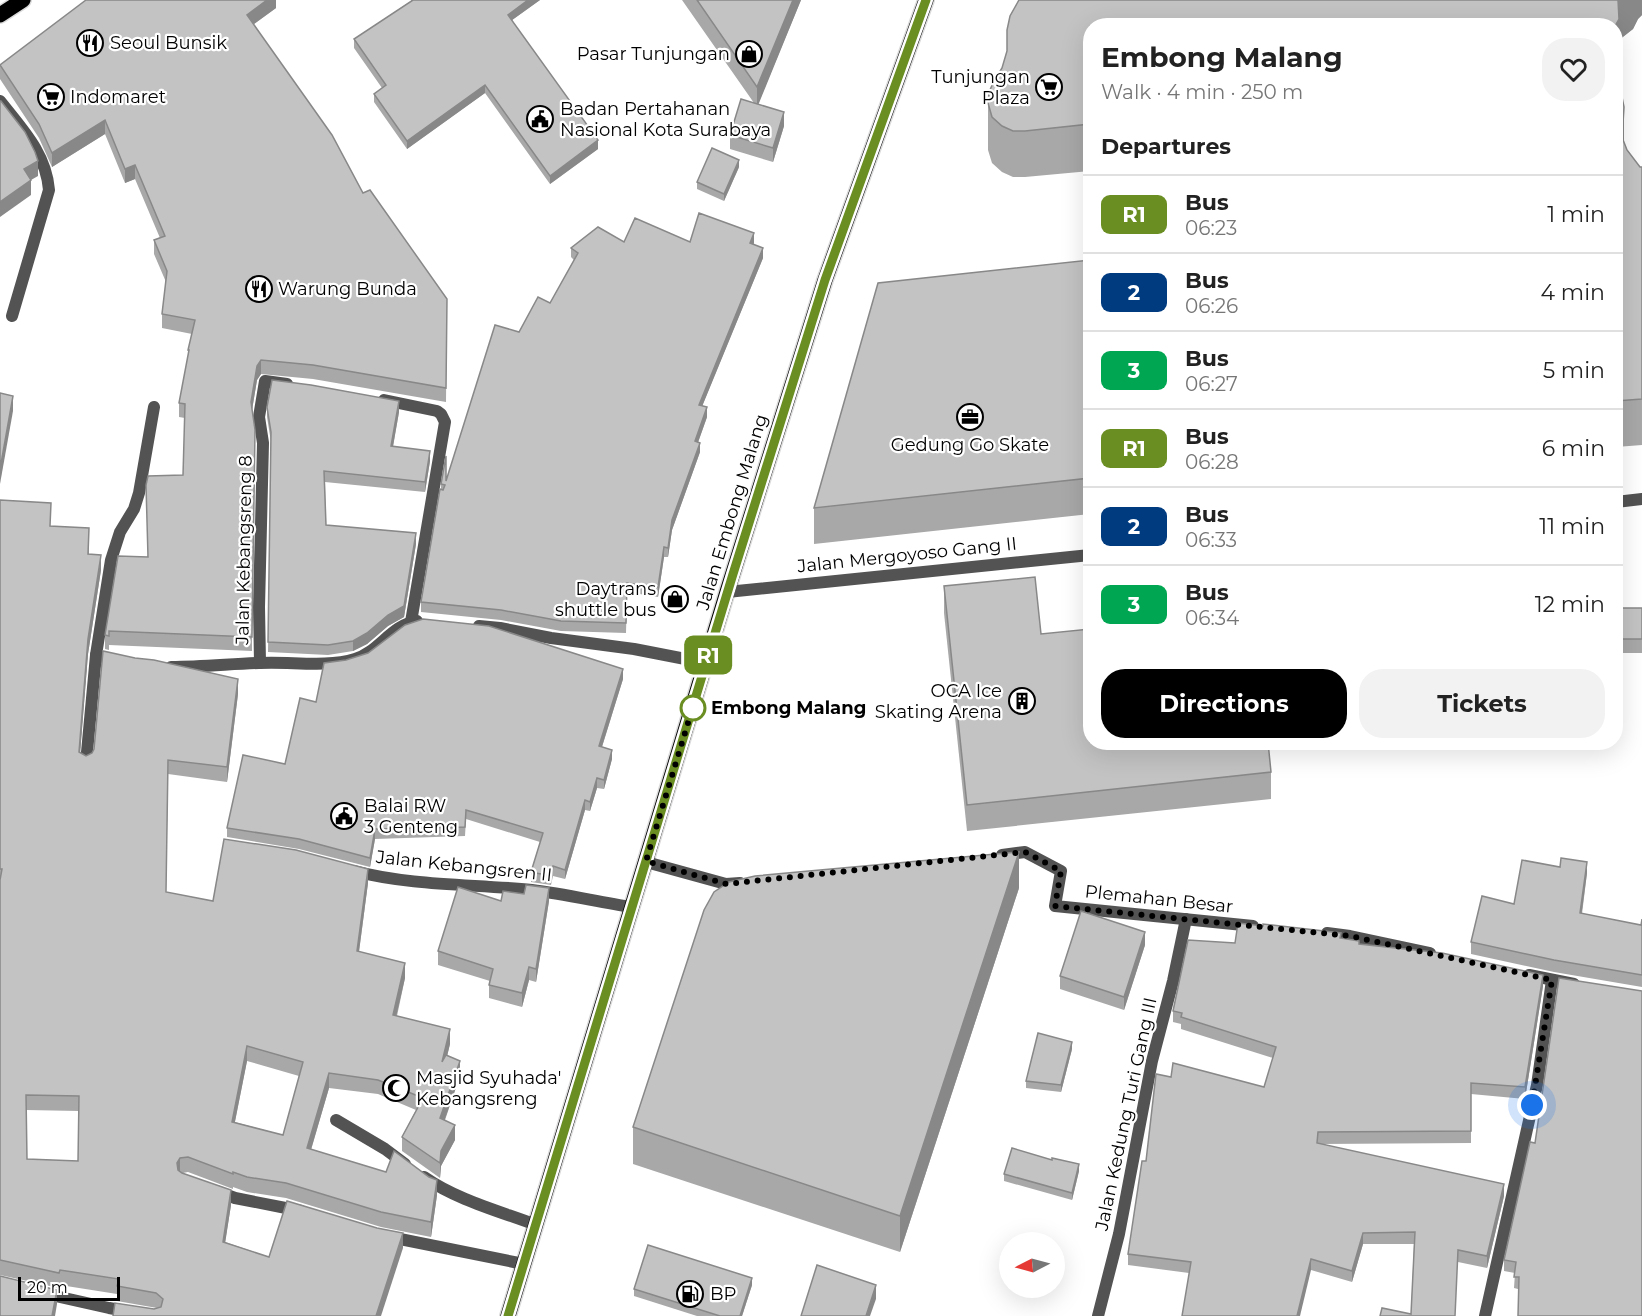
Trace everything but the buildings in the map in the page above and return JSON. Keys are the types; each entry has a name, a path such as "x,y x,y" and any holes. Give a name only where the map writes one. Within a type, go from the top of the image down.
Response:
{"main road":[{"path":"0,15 23,0"},
{"name":"Jalan Embong Malang","path":"508,1316 727,592 825,280 926,0"}],"street":[{"path":"0,101 34,143 48,175 49,190 12,316"},
{"name":"Jalan Kebangsreng 8","path":"155,667 187,668 260,663 263,443 259,417 265,381 300,386"},
{"path":"376,399 437,411 445,422 411,622"},
{"path":"86,763 96,655 111,560 120,532 134,509 139,493 154,407"},
{"path":"1623,501 1642,500"},
{"name":"Jalan Mergoyoso Gang II","path":"727,592 1083,556"},
{"path":"260,663 332,663 354,660 363,656 396,628 411,622 433,621"},
{"path":"466,625 500,628 551,638 634,649 706,663"},
{"path":"96,655 135,666"},
{"name":"Plemahan Besar","path":"991,856 1025,852 1061,871 1055,906 1268,927"},
{"path":"646,861 726,884 749,882"},
{"name":"Jalan Kebangsren II","path":"340,867 372,876 532,890 632,907"},
{"name":"Jalan Kedung Turi Gang III","path":"1098,1316 1119,1234 1152,1061 1186,919"},
{"path":"1315,932 1350,936 1440,956"},
{"path":"1518,973 1586,986"},
{"path":"1485,1316 1537,1084 1552,980"},
{"path":"336,1120 385,1149 434,1185 536,1226"},
{"path":"205,1187 235,1197 312,1214"},
{"path":"379,1235 524,1264"},
{"path":"32,1290 155,1316"}],"bus line":[{"name":"R1","path":"508,1316 733,574 825,280 926,0"}],"place":[{"name":"Seoul Bunsik","path":"90,43"},
{"name":"Pasar Tunjungan","path":"749,54"},
{"name":"Tunjungan Plaza","path":"1049,87"},
{"name":"Indomaret","path":"51,97"},
{"name":"Badan Pertahanan Nasional Kota Surabaya","path":"540,119"},
{"name":"Warung Bunda","path":"259,289"},
{"name":"Gedung Go Skate","path":"970,417"},
{"name":"Daytrans shuttle bus","path":"675,599"},
{"name":"OCA Ice Skating Arena","path":"1022,701"},
{"name":"Embong Malang","path":"693,708"},
{"name":"Balai RW 3 Genteng","path":"344,816"},
{"name":"Masjid Syuhada' Kebangsreng","path":"396,1088"},
{"name":"BP","path":"690,1294"}],"route":[{"path":"693,708 695,700 646,861 726,884 1025,852 1061,871 1055,906 1350,936 1552,980 1532,1105"}]}
